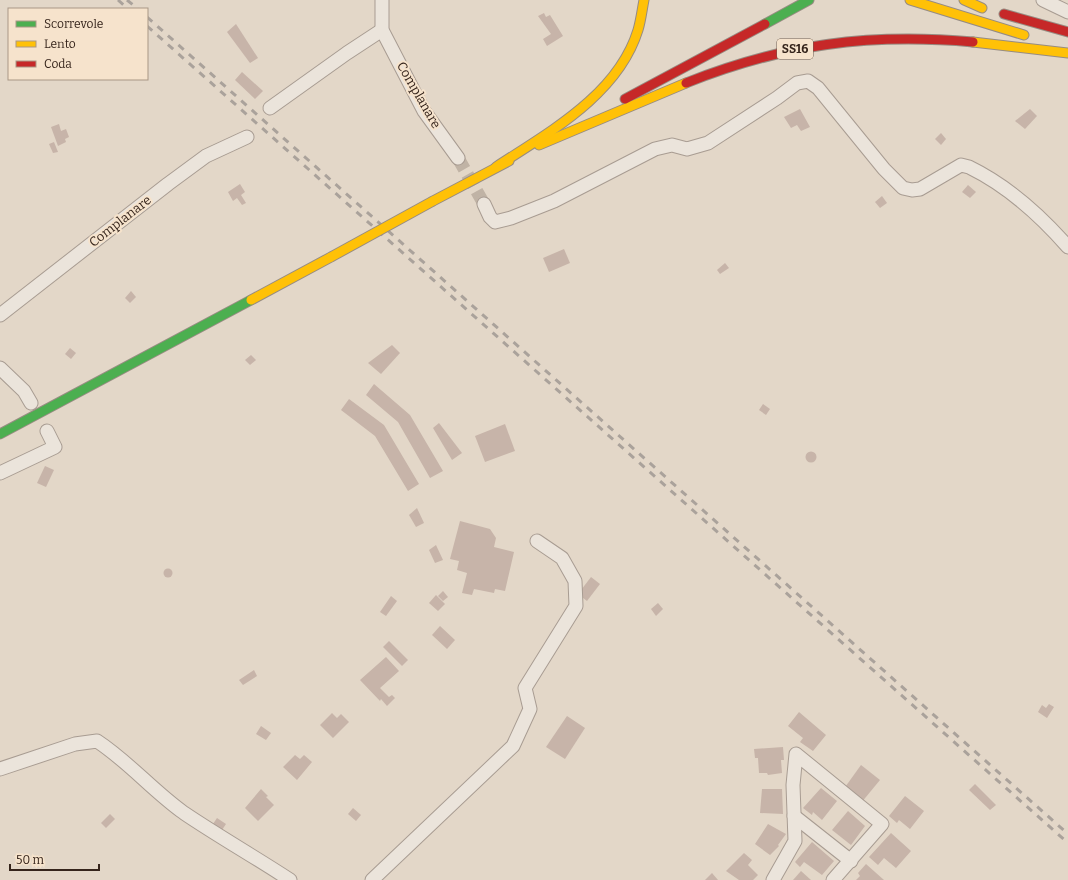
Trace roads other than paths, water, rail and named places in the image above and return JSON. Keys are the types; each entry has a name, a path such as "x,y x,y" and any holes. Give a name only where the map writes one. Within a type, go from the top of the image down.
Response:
{"main road":[{"path":"496,167 587,104 606,86 623,63 633,42 640,22 644,0"},
{"path":"910,0 1033,38"},
{"path":"958,0 1068,32"},
{"path":"964,0 989,10"},
{"path":"0,434 808,1"},
{"name":"SS16","path":"539,144 713,72 754,59 802,48 865,39 926,38 984,41 1068,53"},
{"path":"1046,41 1068,46"}],"street":[{"name":"Complanare","path":"382,0 382,30 424,111 458,158"},
{"path":"1043,0 1068,12"},
{"path":"270,108 341,57 382,30"},
{"path":"484,204 490,217 495,222 511,218 554,201 655,149 672,145 687,149 708,143 797,83 808,81 818,88 884,169 903,188 912,190 920,189 961,165 969,167 1029,207 1047,223 1068,247"},
{"name":"Complanare","path":"0,315 206,156 247,136"},
{"path":"0,368 24,391 31,403"},
{"path":"0,473 56,447 47,431"},
{"path":"372,880 513,746 530,709 525,688 576,606 575,581 562,558 537,541"},
{"path":"0,769 75,744 97,741 115,753 151,786 184,812 290,880"},
{"path":"773,880 795,841 794,816 796,754 882,824 833,880"},
{"path":"794,816 851,860"}],"tunnel":[{"path":"458,158 484,204"}],"railway":[{"path":"118,0 127,8"},
{"path":"127,0 137,8"},
{"path":"148,18 1068,834"},
{"path":"148,27 1068,843"}]}
